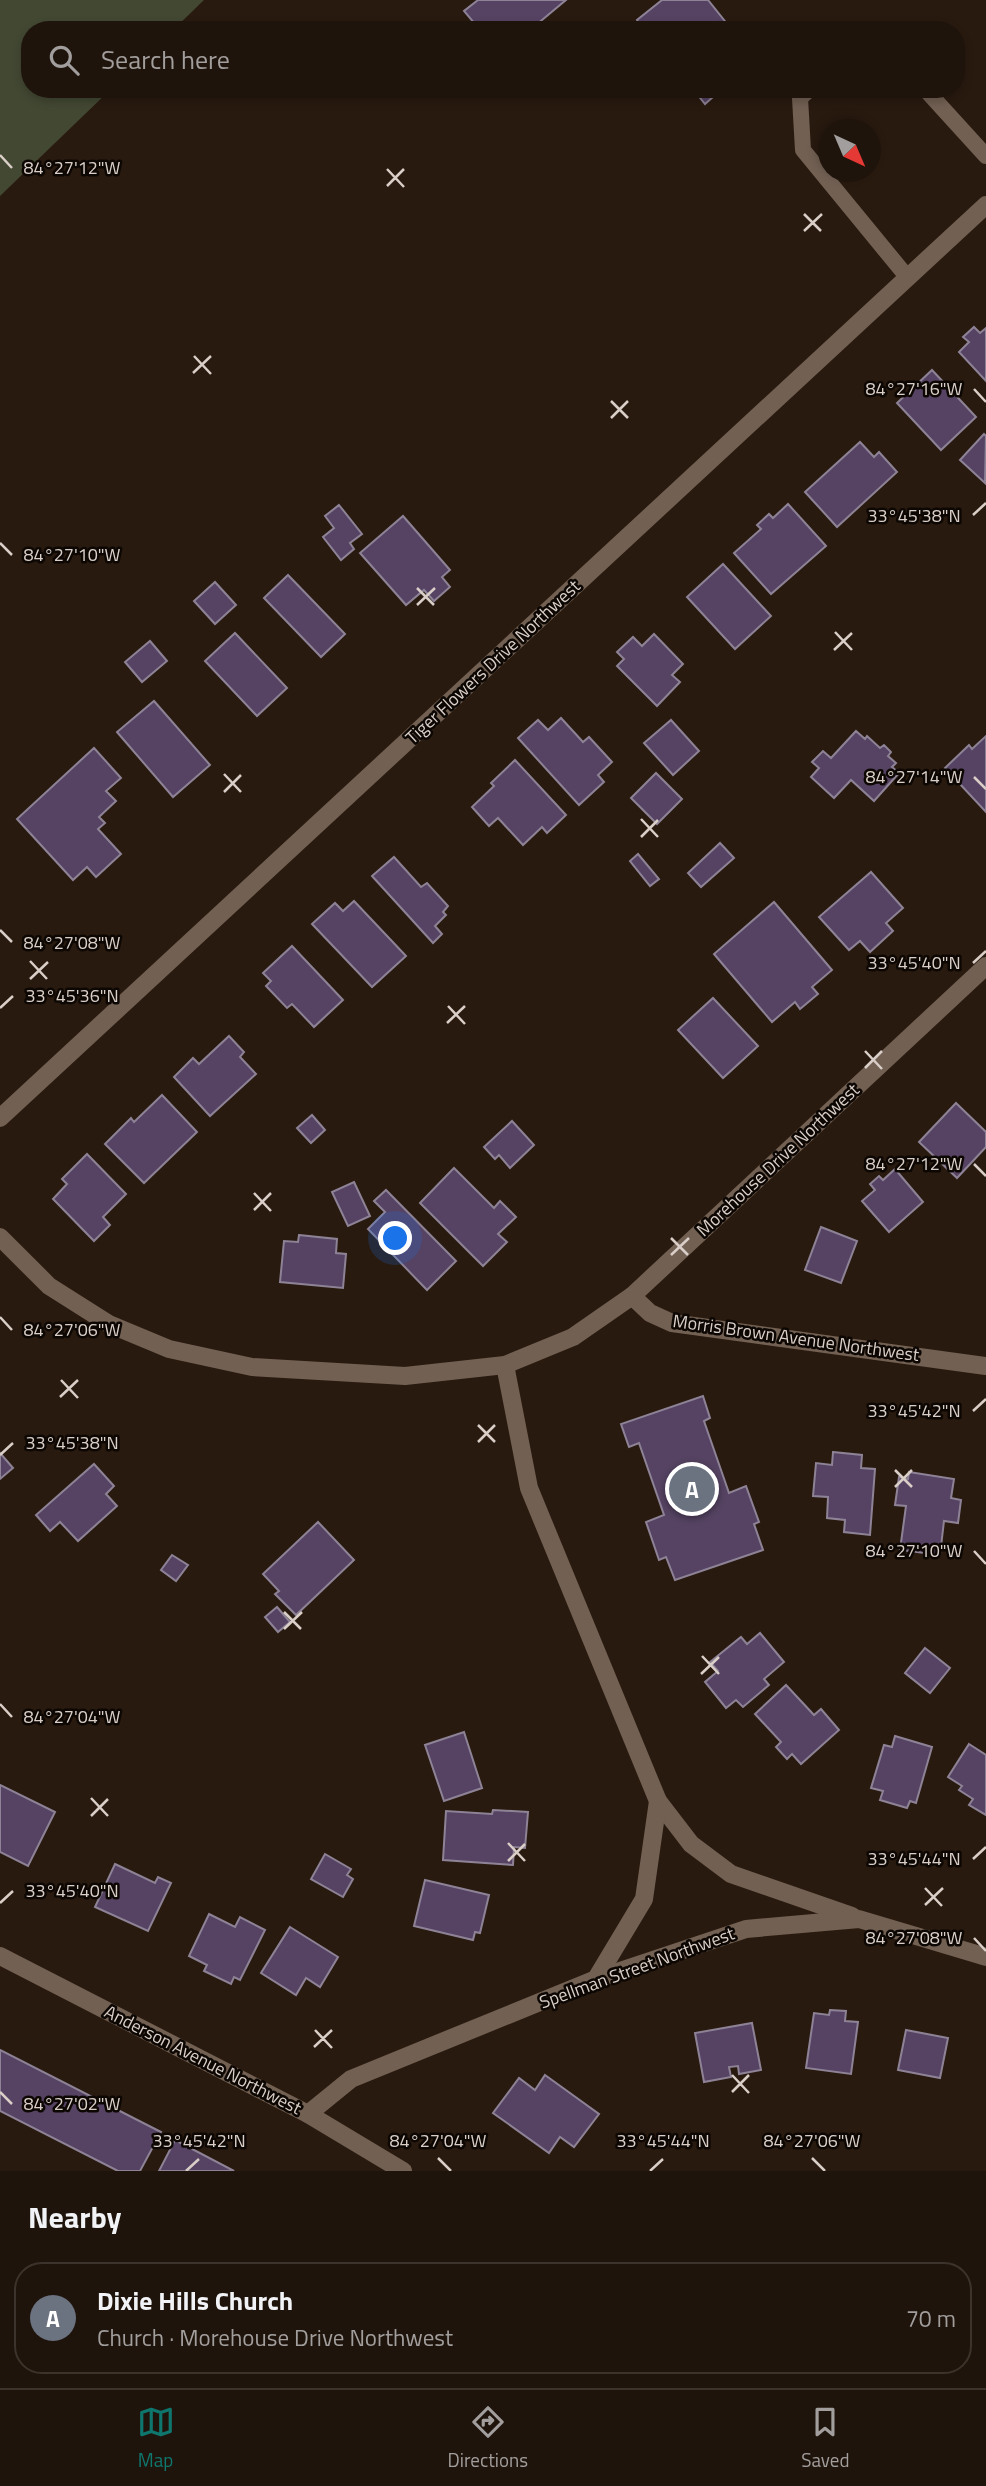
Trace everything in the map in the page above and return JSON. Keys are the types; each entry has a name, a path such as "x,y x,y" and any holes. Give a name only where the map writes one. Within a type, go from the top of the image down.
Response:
{"street":[{"name":"Tiger Flowers Drive Northwest","path":"0,1118 986,205"},
{"name":"Morehouse Drive Northwest","path":"632,1296 986,966"},
{"path":"0,1237 49,1286 109,1324 169,1349 252,1367 405,1376 505,1364 573,1337 632,1296"},
{"name":"Morris Brown Avenue Northwest","path":"632,1296 650,1313 672,1323 986,1366"},
{"path":"505,1364 529,1488 658,1801 691,1844 731,1874 859,1919"},
{"path":"596,1979 643,1899 658,1801"},
{"name":"Spellman Street Northwest","path":"308,2114 351,2080 596,1979 746,1929 859,1919 986,1957"},
{"name":"Anderson Avenue Northwest","path":"0,1956 308,2114 403,2171"}],"lane":[{"path":"800,98 803,150 908,278"},
{"path":"933,98 986,156"}],"green space":[{"path":"0,0 204,0 182,21 21,21 21,98 102,98 0,196"}],"building":[{"path":"478,0 566,0 541,21 472,21 464,11"},
{"path":"662,0 708,0 725,21 638,21"},
{"path":"700,98 712,98 705,104"},
{"path":"974,327 980,333 986,328 986,381 959,352 969,342 963,337"},
{"path":"932,370 976,417 941,450 897,403"},
{"path":"984,434 986,436 985,483 960,460"},
{"path":"860,442 874,457 879,452 897,472 837,527 805,492"},
{"path":"788,504 826,546 771,594 734,553 761,529 757,525 769,514 773,518"},
{"path":"339,505 362,534 350,543 354,549 341,560 323,537 334,528 325,516"},
{"path":"403,516 450,570 442,577 450,587 434,601 424,590 406,605 360,553"},
{"path":"723,564 771,616 735,649 687,597"},
{"path":"288,575 345,634 321,657 264,598"},
{"path":"215,582 236,605 215,624 194,601"},
{"path":"235,633 287,688 257,716 205,661"},
{"path":"654,634 683,664 672,675 680,682 657,706 617,666 624,659 617,652 633,637 642,646"},
{"path":"150,641 167,661 142,682 125,662"},
{"path":"154,701 210,765 173,797 117,732"},
{"path":"561,718 583,742 589,737 612,762 598,775 604,782 579,805 518,738 538,720 548,730"},
{"path":"671,720 699,751 673,775 644,743"},
{"path":"856,731 865,739 867,736 880,748 884,745 891,752 888,756 896,763 892,767 899,773 874,801 851,780 834,798 811,777 819,768 812,762 823,751 831,758"},
{"path":"986,736 986,812 945,768 969,745 972,749"},
{"path":"94,748 121,778 106,791 116,801 99,817 105,823 98,829 121,854 96,877 87,867 73,880 17,819"},
{"path":"515,760 566,815 547,833 542,827 523,845 498,818 489,826 472,807 494,786 491,783"},
{"path":"656,773 682,799 657,824 631,798"},
{"path":"720,843 734,858 701,887 688,873"},
{"path":"638,854 659,879 650,886 630,861"},
{"path":"394,857 421,887 427,883 448,906 443,912 446,915 435,926 442,934 433,943 372,876"},
{"path":"871,872 903,908 886,923 893,931 870,952 860,941 849,950 819,917"},
{"path":"354,901 406,956 372,987 312,924 335,903 343,911"},
{"path":"774,902 832,970 812,987 818,994 800,1009 795,1002 772,1022 714,954"},
{"path":"292,946 343,1000 314,1027 292,1004 287,1008 266,986 271,981 263,973"},
{"path":"713,998 758,1046 723,1078 678,1030"},
{"path":"229,1036 244,1052 240,1057 256,1074 210,1116 174,1077 193,1058 199,1064"},
{"path":"162,1095 197,1132 144,1183 105,1144 131,1118 134,1122"},
{"path":"956,1103 986,1132 986,1147 957,1178 919,1142"},
{"path":"312,1115 325,1130 311,1143 297,1128"},
{"path":"512,1121 534,1145 510,1168 499,1155 495,1159 484,1147"},
{"path":"87,1154 126,1194 103,1217 110,1225 94,1241 53,1199 67,1184 62,1179"},
{"path":"454,1168 494,1208 500,1201 516,1217 498,1234 507,1242 483,1266 420,1203"},
{"path":"895,1169 923,1202 889,1232 862,1201 875,1190 870,1184 879,1176 883,1180"},
{"path":"354,1182 370,1216 348,1226 332,1192"},
{"path":"386,1190 456,1261 427,1290 368,1229 385,1212 374,1201"},
{"path":"821,1227 857,1241 841,1283 805,1270"},
{"path":"299,1235 337,1239 336,1253 346,1254 343,1288 280,1282 284,1241 298,1242"},
{"path":"703,1396 710,1418 704,1421 729,1493 746,1486 759,1522 754,1524 763,1550 675,1580 666,1557 659,1560 646,1522 664,1515 639,1443 629,1447 621,1424"},
{"path":"833,1452 862,1455 861,1468 875,1469 870,1535 844,1532 845,1520 827,1518 828,1497 813,1496 816,1463 832,1465"},
{"path":"0,1453 13,1468 0,1479"},
{"path":"94,1464 114,1486 106,1494 117,1506 78,1541 60,1522 50,1531 36,1515"},
{"path":"909,1472 954,1479 951,1498 961,1500 958,1523 944,1521 940,1555 900,1550 906,1506 895,1505 899,1477 908,1479"},
{"path":"318,1522 354,1560 296,1615 275,1594 279,1591 263,1574"},
{"path":"172,1555 188,1565 176,1581 161,1570"},
{"path":"277,1607 290,1622 278,1632 265,1617"},
{"path":"760,1633 784,1662 764,1679 769,1685 743,1707 736,1700 726,1708 705,1682 718,1671 710,1662 741,1637 747,1644"},
{"path":"925,1648 950,1668 930,1693 905,1673"},
{"path":"786,1685 814,1715 821,1709 839,1730 801,1764 792,1754 787,1759 776,1747 781,1742 755,1714"},
{"path":"464,1732 482,1788 444,1801 425,1745"},
{"path":"895,1736 932,1747 916,1803 910,1801 907,1808 880,1800 883,1791 871,1788 884,1745 892,1747"},
{"path":"969,1744 986,1755 986,1815 969,1805 973,1799 959,1790 962,1786 948,1777"},
{"path":"0,1785 55,1812 28,1866 0,1852"},
{"path":"493,1810 528,1812 525,1848 514,1847 513,1865 443,1860 446,1811 492,1814"},
{"path":"325,1854 351,1869 347,1875 353,1879 343,1897 311,1879"},
{"path":"115,1864 155,1883 158,1877 171,1883 148,1931 95,1907"},
{"path":"425,1880 489,1895 480,1933 475,1932 473,1940 414,1926"},
{"path":"209,1914 235,1927 240,1917 265,1930 240,1980 234,1977 231,1984 204,1971 207,1965 189,1956"},
{"path":"290,1927 338,1957 320,1987 306,1978 296,1995 261,1973"},
{"path":"830,2010 846,2011 845,2021 858,2022 851,2074 806,2068 814,2013 829,2015"},
{"path":"752,2023 761,2070 739,2074 738,2066 729,2067 731,2077 704,2082 695,2033"},
{"path":"906,2030 948,2038 940,2078 898,2070"},
{"path":"0,2050 161,2132 140,2171 118,2171 0,2111"},
{"path":"545,2075 599,2114 574,2147 560,2137 549,2153 493,2113 519,2078 535,2090"},
{"path":"175,2140 234,2171 159,2171"}],"place":[{"name":"Dixie Hills Church","path":"692,1489"}]}
